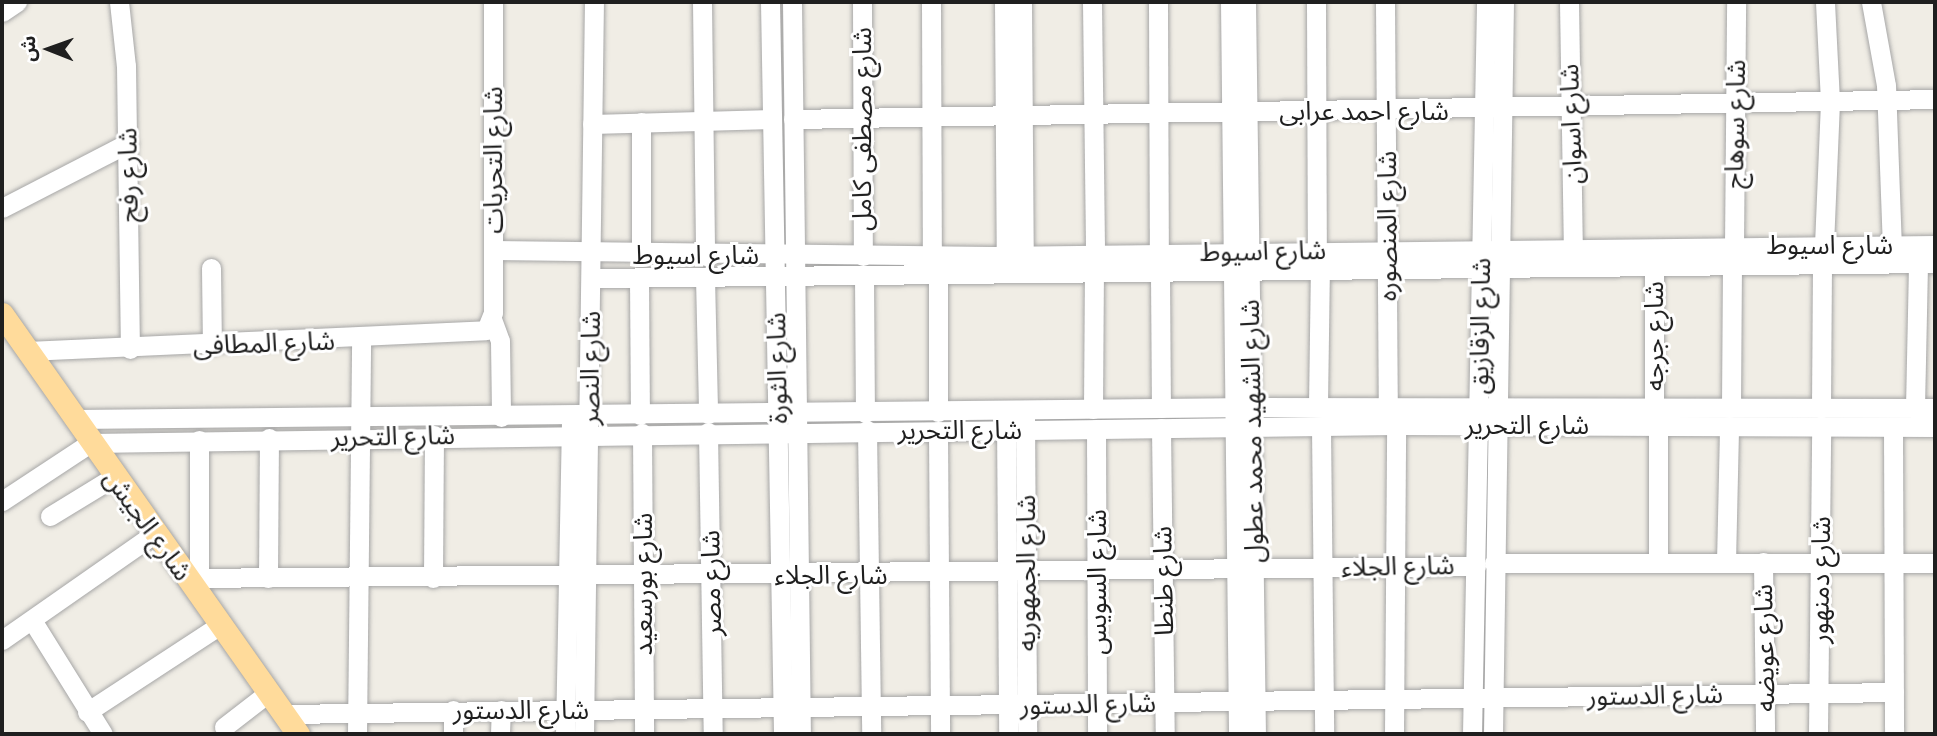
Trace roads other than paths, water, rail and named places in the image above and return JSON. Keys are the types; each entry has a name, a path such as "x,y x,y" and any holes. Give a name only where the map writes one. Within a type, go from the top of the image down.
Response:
{"main road":[{"name":"شارع الجيش","path":"2,314 155,534 193,578 220,625 298,734"}],"street":[{"path":"2,12 17,2"},
{"name":"شارع رفح","path":"119,2 128,143 130,349"},
{"name":"شارع التحريات","path":"493,2 492,319 501,349 500,417"},
{"name":"شارع النصر","path":"584,734 575,709 580,425 591,278 594,2"},
{"path":"702,2 705,256"},
{"name":"شارع الثورة","path":"770,2 775,256 787,422 792,709 801,734"},
{"name":"شارع الثورة","path":"787,422 796,276 792,2"},
{"name":"شارع مصطفى كامل","path":"862,2 863,256"},
{"path":"931,2 932,256"},
{"path":"1004,2 1013,116 1015,276"},
{"path":"1013,116 1022,2"},
{"path":"1092,2 1095,254"},
{"path":"1158,2 1159,253"},
{"name":"شارع الشهيد محمد عطول","path":"1230,2 1239,111 1247,701 1256,734"},
{"name":"شارع الشهيد محمد عطول","path":"1239,111 1246,2"},
{"path":"1316,2 1317,250"},
{"name":"شارع المنصوره","path":"1385,2 1387,259 1395,566 1394,734"},
{"name":"شارع الزقازيق","path":"1486,2 1493,110"},
{"name":"شارع الزقازيق","path":"1472,734 1485,564 1493,110 1504,2"},
{"name":"شارع اسوان","path":"1569,2 1573,247"},
{"name":"شارع سوهاج","path":"1726,562 1736,2"},
{"name":"شارع دمنهور","path":"1818,734 1820,562 1830,417 1827,255 1830,101 1825,2"},
{"path":"1871,2 1887,100 1892,246"},
{"name":"شارع احمد عرابى","path":"793,119 1239,111 1493,110 1935,99"},
{"path":"593,124 772,119"},
{"path":"641,122 642,255"},
{"path":"2,208 128,143"},
{"name":"شارع اسيوط","path":"1827,255 1892,246 1935,245"},
{"name":"شارع اسيوط","path":"1490,257 1573,247 1733,255 1827,255 1927,264"},
{"name":"شارع اسيوط","path":"493,250 591,255 705,256 1015,256 1317,250 1387,259"},
{"name":"شارع اسيوط","path":"591,278 1160,274 1320,270 1387,259 1490,257 1654,267 1733,255"},
{"path":"1915,408 1927,264"},
{"name":"شارع جرجه","path":"1654,267 1654,405"},
{"path":"211,268 212,345"},
{"path":"1318,406 1320,270"},
{"path":"1093,409 1094,274"},
{"path":"1160,274 1161,408"},
{"path":"864,276 871,734"},
{"path":"938,276 940,734"},
{"name":"شارع مصر","path":"705,277 713,734"},
{"name":"شارع بورسعيد","path":"639,278 644,734"},
{"name":"شارع المطافى","path":"27,351 476,335 492,319"},
{"path":"356,734 361,340"},
{"name":"شارع التحرير","path":"1488,416 1654,405 1730,416 1830,417 1935,408"},
{"name":"شارع التحرير","path":"1015,420 1093,409 1318,406 1392,416 1488,416 1658,425 1730,416"},
{"name":"شارع التحرير","path":"74,419 360,427 434,435 580,425 866,421 1015,420 1096,429 1321,427 1392,416"},
{"name":"شارع التحرير","path":"90,443 269,438 360,427 500,417 580,425"},
{"name":"شارع التحرير","path":"1830,417 1893,427 1935,427"},
{"name":"شارع الجمهوريه","path":"1015,420 1017,705 1027,734"},
{"name":"شارع جرجه","path":"1658,425 1658,562"},
{"path":"1321,427 1324,734"},
{"path":"1893,427 1894,734"},
{"name":"شارع طنطا","path":"1161,428 1165,734"},
{"name":"شارع السويس","path":"1096,429 1097,734"},
{"path":"433,578 434,435"},
{"path":"268,578 269,438"},
{"path":"193,578 199,440"},
{"path":"2,501 90,443"},
{"path":"50,516 114,477"},
{"path":"2,640 155,534"},
{"name":"شارع عويضه","path":"1763,562 1765,734"},
{"name":"شارع الجلاء","path":"193,578 1016,574 1485,564 1935,562"},
{"name":"شارع الزقازيق","path":"1485,564 1493,734"},
{"path":"32,620 103,734"},
{"path":"87,712 220,625"},
{"name":"شارع الدستور","path":"283,714 1894,692"},
{"path":"224,727 268,693"},
{"name":"شارع الشهيد محمد عطول","path":"1238,734 1247,701"},
{"name":"شارع الجمهوريه","path":"1007,734 1017,705"},
{"name":"شارع النصر","path":"565,734 575,709"},
{"name":"شارع الثورة","path":"783,734 792,709"},
{"path":"453,710 453,734"},
{"path":"500,734 501,710"}]}
